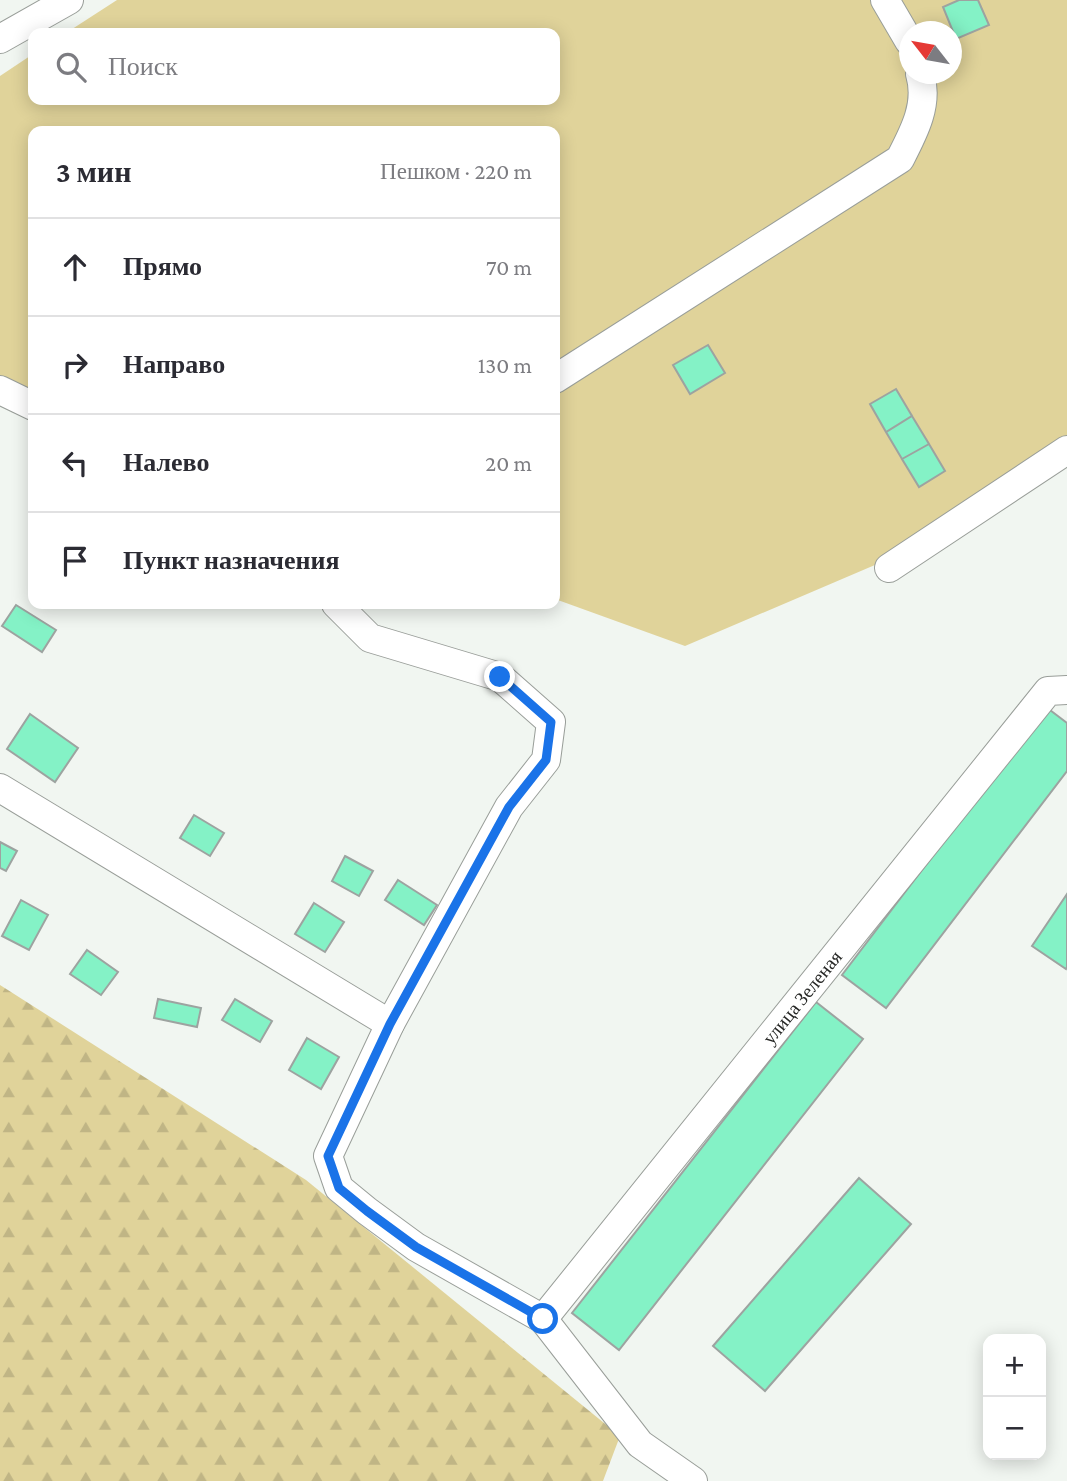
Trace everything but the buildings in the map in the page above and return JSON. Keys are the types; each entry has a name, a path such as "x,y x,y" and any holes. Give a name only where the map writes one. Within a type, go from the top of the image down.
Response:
{"street":[{"path":"0,39 69,0"},
{"path":"885,0 899,24"},
{"path":"560,376 900,159 917,128 924,84"},
{"path":"0,390 28,404"},
{"path":"889,568 1067,450"},
{"path":"341,609 370,638 500,677 551,722 546,760 509,807 390,1024 328,1156 339,1188 416,1247 543,1319 640,1444 693,1481"},
{"name":"улица Зеленая","path":"543,1319 1048,691 1067,690"},
{"path":"0,788 390,1024"}],"green space":[{"path":"117,0 1067,0 1067,449 917,547 685,646 560,601 560,126 28,126 28,402 0,379 0,76 28,57 28,105 560,105 560,28 74,28"},
{"path":"0,985 306,1180 620,1436 603,1481 0,1481"}],"route":[{"path":"500,677 551,722 546,760 509,807 390,1024 359,1085 328,1156 339,1188 367,1211 416,1247 543,1319"}]}
